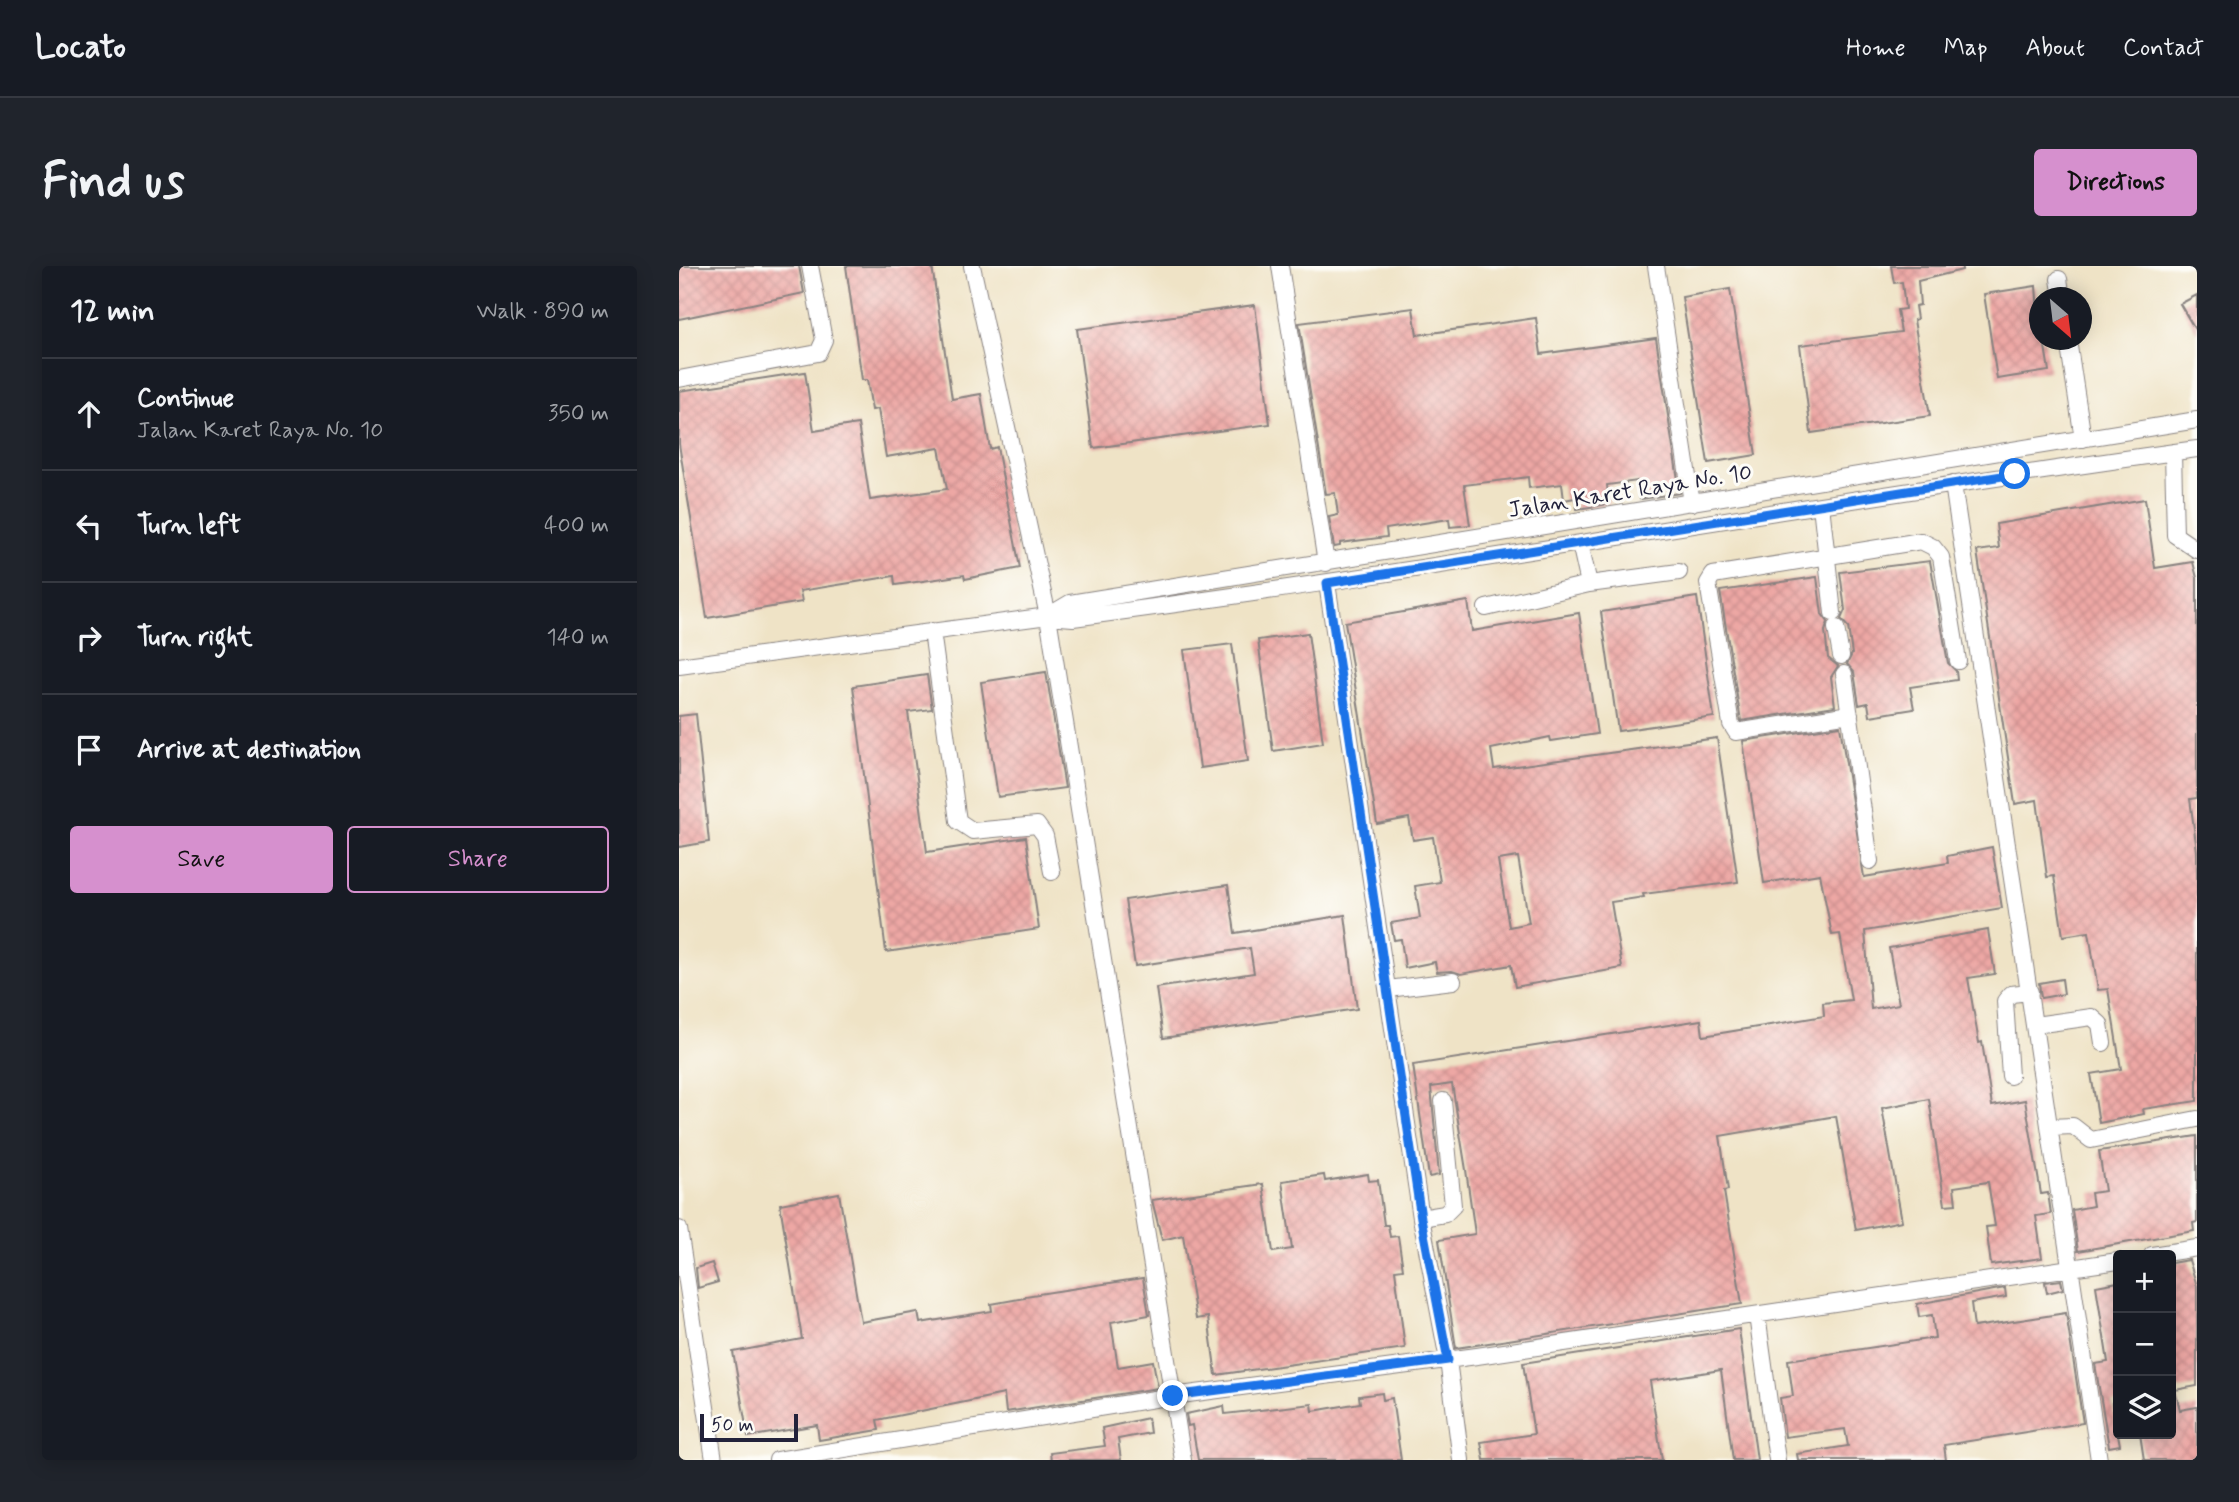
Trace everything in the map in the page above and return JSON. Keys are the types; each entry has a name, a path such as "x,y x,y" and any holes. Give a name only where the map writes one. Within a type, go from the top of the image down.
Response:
{"street":[{"path":"679,379 817,353 824,340 810,266"},
{"path":"972,266 1048,616 1182,1460"},
{"path":"1280,266 1326,563"},
{"path":"1656,266 1692,503"},
{"path":"2059,279 2060,287"},
{"path":"2070,350 2083,439"},
{"name":"Jalan Karet Raya No. 10","path":"1072,610 1326,563 2197,420"},
{"name":"Jalan Karet Raya No. 10","path":"1072,610 1327,583 1953,484 2197,449"},
{"path":"2173,452 2175,535 2197,550"},
{"path":"1953,484 2099,1460"},
{"path":"1821,505 1841,656"},
{"path":"1850,714 1736,733 1731,724 1707,583 1713,575 1921,541 1933,547 1941,557 1958,661"},
{"path":"1580,543 1589,584"},
{"path":"1486,608 1589,584 1679,572"},
{"path":"1327,583 1421,1218 1448,1360 1461,1460"},
{"path":"679,666 1048,616 1072,610"},
{"path":"932,631 958,821 973,831 1037,825 1045,836 1052,872"},
{"path":"1844,674 1870,861"},
{"path":"1388,989 1453,981"},
{"path":"2010,1076 2005,1001 2011,995 2030,992"},
{"path":"2035,1025 2092,1017 2100,1024 2103,1043"},
{"path":"1421,1218 1445,1214 1453,1206 1444,1101"},
{"path":"2050,1127 2073,1126 2091,1140 2197,1119"},
{"path":"679,1229 714,1460"},
{"path":"2176,1251 2197,1248"},
{"path":"777,1460 1173,1396 1448,1360 2113,1262"},
{"path":"1758,1315 1777,1460"}],"building":[{"path":"679,266 799,266 804,293 679,319"},
{"path":"846,266 932,266 952,399 981,394 990,449 997,447 1020,568 965,579 964,575 895,585 894,576 800,591 802,602 707,618 679,444 679,391 805,372 814,431 858,424 870,500 947,489 939,448 886,457 878,409 872,410 867,380 862,380"},
{"path":"1891,266 1962,266 1962,270 1918,281 1920,305 1915,306 1917,319 1914,320 1930,416 1811,433 1800,345 1901,332 1897,310 1905,309 1902,282 1894,283"},
{"path":"2029,287 2029,350 2046,350 2049,371 1997,379 1984,294"},
{"path":"1730,289 1756,455 1708,463 1682,297"},
{"path":"2197,295 2197,333 2180,304"},
{"path":"1255,305 1270,424 1093,448 1077,329"},
{"path":"1413,308 1417,335 1536,318 1541,354 1656,338 1680,493 1640,499 1637,481 1607,485 1609,504 1577,509 1575,498 1564,500 1562,484 1529,488 1528,477 1464,485 1470,525 1450,527 1449,519 1386,529 1387,537 1340,543 1340,546 1334,547 1329,517 1338,515 1335,493 1326,494 1299,323"},
{"path":"2145,499 2155,568 2193,562 2197,578 2197,798 2190,799 2197,851 2197,1101 2143,1109 2144,1114 2099,1123 2091,1074 2121,1069 2108,989 2098,990 2089,932 2063,936 2054,876 2047,877 2037,800 2015,804 1977,551 1999,548 1996,524"},
{"path":"1930,561 1948,663 1956,671 1957,680 1910,687 1914,709 1870,716 1868,703 1859,705 1854,672 1847,664 1852,654 1848,627 1841,619 1845,610 1840,572"},
{"path":"1817,577 1822,614 1828,622 1825,631 1828,658 1838,666 1831,677 1835,706 1741,721 1720,591"},
{"path":"1697,597 1714,717 1618,731 1601,612"},
{"path":"1468,601 1472,631 1579,613 1597,734 1551,741 1550,737 1491,749 1494,769 1717,738 1738,882 1643,894 1644,897 1611,902 1622,968 1515,987 1511,965 1461,974 1452,971 1437,972 1435,962 1405,968 1401,939 1394,940 1391,923 1420,918 1415,886 1440,882 1433,837 1413,840 1409,818 1377,824 1345,622","holes":["1518,857 1529,923 1509,927 1498,860"]},
{"path":"1308,633 1323,743 1273,751 1258,640"},
{"path":"1232,644 1248,761 1200,768 1184,650"},
{"path":"1046,672 1065,788 998,797 981,682"},
{"path":"927,675 932,709 908,712 927,852 1026,837 1039,929 886,952 853,686"},
{"path":"696,714 709,842 679,847 679,716"},
{"path":"1840,726 1864,877 1948,863 1947,856 1992,847 2002,908 1865,931 1871,1009 1899,1004 1889,948 1988,930 1995,974 1968,978 1992,1106 2025,1100 2041,1194 2048,1193 2051,1214 2036,1216 2042,1258 1991,1265 1986,1227 1995,1226 1988,1182 1954,1187 1956,1204 1945,1205 1929,1099 1882,1108 1902,1221 1856,1230 1836,1116 1720,1136 1728,1190 1724,1191 1742,1304 1456,1348 1439,1240 1475,1234 1466,1170 1452,1084 1431,1087 1439,1175 1429,1177 1413,1065 1701,1020 1703,1036 1824,1016 1823,1003 1851,1000 1840,934 1832,935 1820,874 1764,883 1743,741"},
{"path":"1228,885 1235,933 1345,915 1357,1009 1163,1038 1156,988 1254,973 1250,948 1135,966 1125,900"},
{"path":"2062,979 2064,994 2041,998 2039,983"},
{"path":"2197,1136 2197,1222 2193,1223 2194,1231 2078,1251 2072,1210 2093,1206 2091,1193 2105,1191 2099,1151"},
{"path":"1368,1174 1369,1181 1378,1180 1384,1225 1388,1225 1390,1237 1398,1236 1403,1269 1395,1270 1405,1348 1216,1375 1208,1317 1196,1319 1183,1235 1162,1240 1152,1200 1263,1184 1273,1252 1292,1249 1282,1181 1324,1175 1325,1181"},
{"path":"839,1193 861,1322 918,1312 920,1323 992,1311 991,1304 1025,1296 1143,1278 1149,1315 1111,1322 1118,1367 1153,1361 1158,1388 1006,1412 1004,1394 877,1420 879,1430 819,1440 817,1425 748,1437 733,1352 802,1339 780,1204"},
{"path":"2189,1260 2197,1286 2197,1386 2176,1390 2176,1313 2176,1262"},
{"path":"712,1263 718,1282 698,1288 696,1268"},
{"path":"2061,1280 2063,1289 2047,1293 2045,1282"},
{"path":"2113,1283 2113,1439 2119,1439 2120,1445 2109,1447 2095,1364 2108,1362 2096,1286"},
{"path":"2005,1288 2006,1297 1971,1303 1974,1327 2066,1313 2083,1423 1944,1445 1946,1460 1798,1460 1797,1454 1848,1446 1845,1429 1785,1437 1780,1398 1793,1396 1788,1360 1935,1338 1932,1315 1919,1317 1917,1304"},
{"path":"1739,1329 1757,1460 1733,1460 1721,1370 1650,1381 1662,1460 1484,1460 1481,1442 1534,1434 1523,1363"},
{"path":"1382,1393 1383,1400 1392,1398 1401,1460 1198,1460 1192,1425 1188,1426 1186,1414 1224,1406 1225,1414 1312,1404 1313,1411 1360,1403 1359,1396"},
{"path":"2176,1394 2180,1410 2197,1407 2197,1460 2144,1460 2141,1439 2176,1439"},
{"path":"1148,1418 1150,1433 1118,1439 1121,1460 1051,1460 1050,1453 1105,1446 1102,1428"}],"route":[{"path":"1173,1396 1448,1360 1421,1218 1327,583 2015,474"}]}
